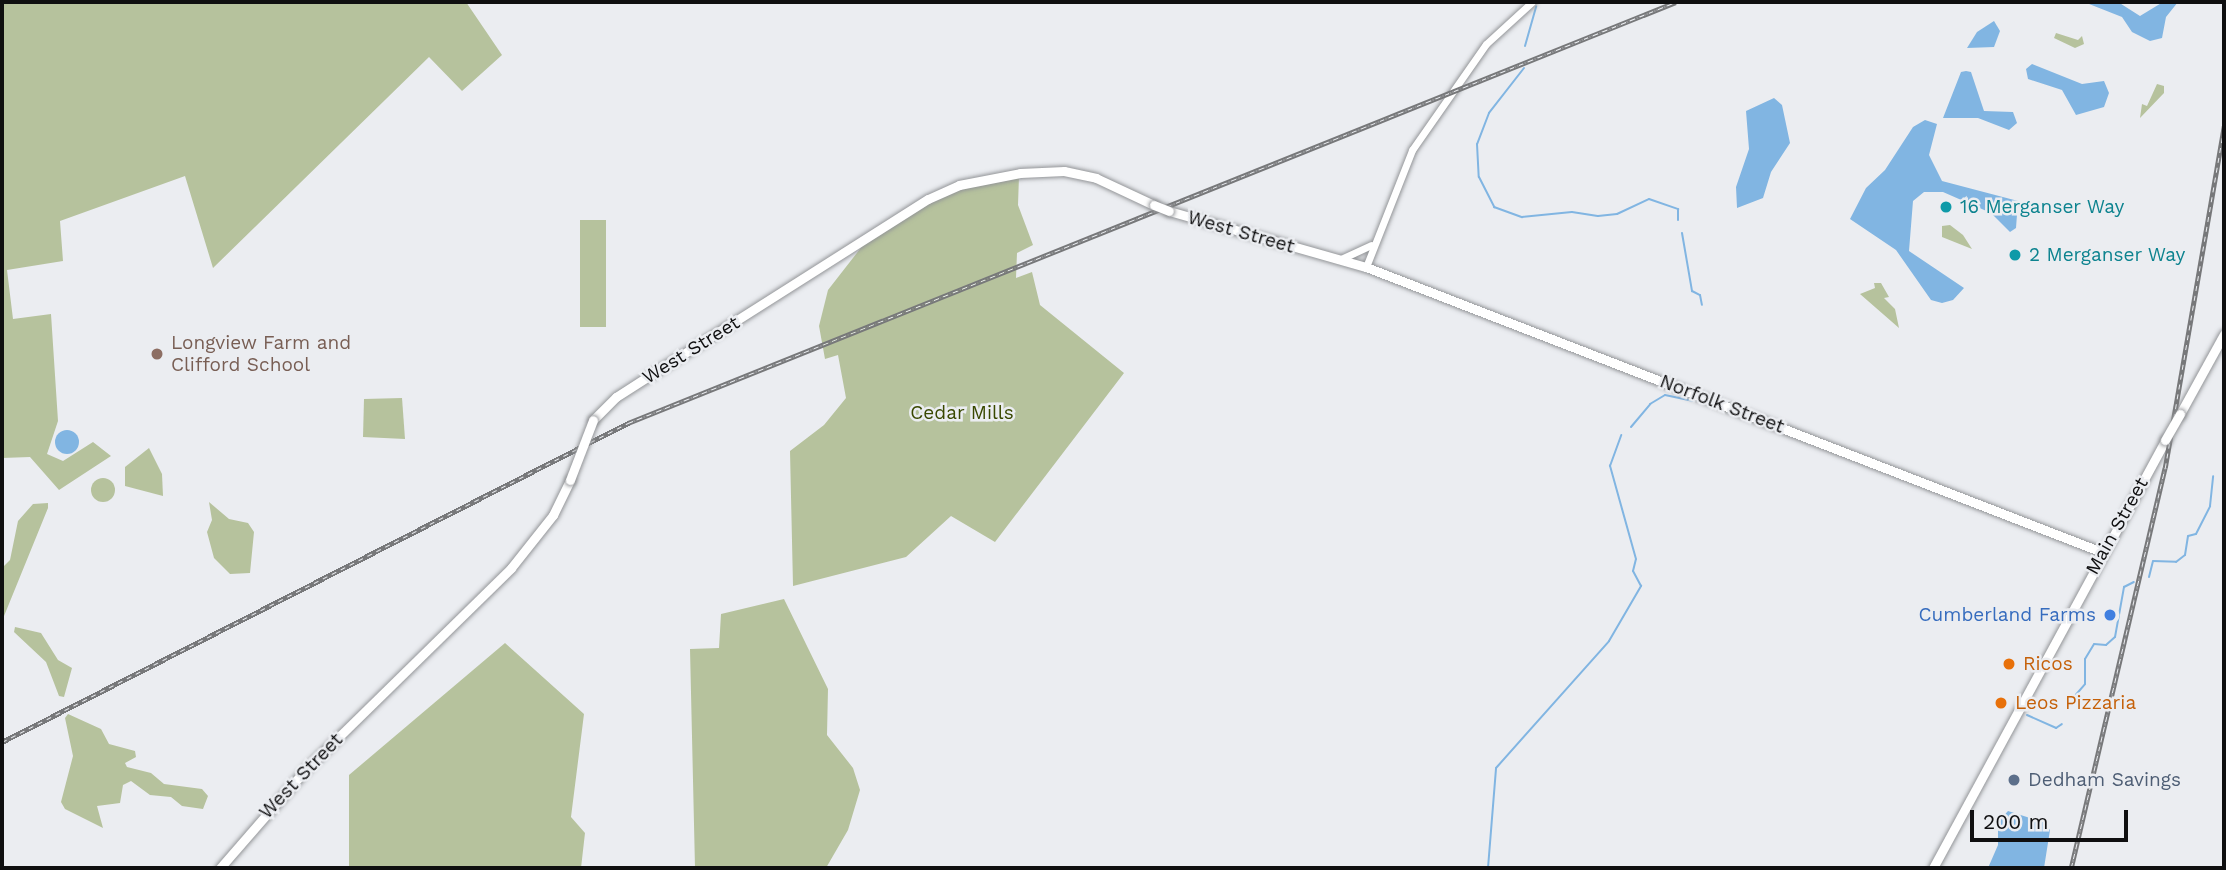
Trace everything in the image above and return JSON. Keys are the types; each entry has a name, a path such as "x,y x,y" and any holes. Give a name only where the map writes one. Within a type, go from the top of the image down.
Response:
{"main road":[{"name":"West Street","path":"220,868 306,769 511,568 553,515 593,420 616,397 928,199 959,185 1020,173 1064,171 1096,178 1169,211 1340,259"},
{"name":"Norfolk Street","path":"1340,259 2102,552"},
{"name":"Main Street","path":"1933,868 2102,552 2224,334"}],"street":[{"path":"1366,267 1371,245 1417,142 1486,44 1532,2"},
{"path":"1340,259 1371,245"}],"green space":[{"path":"2,2 466,2 502,55 462,91 429,57 213,268 185,176 60,221 63,261 7,270 13,319 51,314 58,421 47,454 63,461 93,442 111,456 59,490 30,457 2,458"},
{"path":"2056,33 2078,40 2082,36 2084,44 2075,48 2054,38"},
{"path":"2157,84 2164,86 2164,93 2140,118 2142,104 2147,106"},
{"name":"Cedar Mills","path":"1019,176 1018,205 1033,245 1017,253 1016,278 1032,272 1040,305 1124,373 995,542 951,516 906,557 793,586 790,451 824,425 846,398 838,355 825,359 819,326 828,290 874,231 930,197"},
{"path":"580,220 606,220 606,327 580,327"},
{"path":"1950,225 1963,235 1972,249 1942,237 1942,226"},
{"path":"1874,283 1881,283 1889,297 1884,298 1895,309 1899,328 1860,294 1875,288"},
{"path":"402,398 405,439 363,437 364,399"},
{"path":"149,448 162,474 163,496 125,486 125,467"},
{"path":"103,478 111,482 115,490 111,498 103,502 95,498 91,490 95,482"},
{"path":"209,502 229,519 248,523 254,532 250,573 230,574 214,558 207,532 212,520"},
{"path":"48,503 2,621 2,568 10,560 18,521 33,504"},
{"path":"784,599 828,689 827,735 853,768 860,790 848,830 826,868 695,868 690,649 719,648 721,614"},
{"path":"15,627 41,633 58,660 72,668 64,697 59,696 46,662 14,632"},
{"path":"505,643 584,714 571,817 585,833 581,868 349,868 349,775"},
{"path":"68,714 101,729 109,744 135,751 136,757 125,763 127,767 151,773 164,784 202,789 208,796 203,809 182,806 171,797 150,795 131,781 123,785 120,803 97,806 103,828 65,809 61,802 73,756 65,718"}],"water":[{"path":"2084,2 2118,2 2140,16 2163,2 2178,2 2166,17 2162,38 2150,41 2132,32 2122,17"},
{"path":"1994,21 2000,31 1994,47 1967,48 1977,32"},
{"path":"2032,64 2082,84 2104,81 2109,93 2104,107 2076,115 2062,90 2028,79 2026,69"},
{"path":"1961,72 1971,72 1984,111 2013,112 2017,123 2009,130 1978,118 1943,118"},
{"path":"1774,98 1782,105 1790,143 1771,172 1763,198 1737,208 1736,187 1749,149 1746,111"},
{"path":"1925,120 1937,124 1929,155 1942,181 2018,201 2016,228 2010,232 1991,213 1943,192 1924,192 1913,201 1909,251 1964,288 1953,300 1942,303 1931,300 1896,250 1850,219 1866,188 1885,170 1913,127"},
{"path":"67,430 76,433 79,442 76,451 67,454 58,451 55,442 58,433"},
{"path":"2008,811 2043,822 2050,830 2044,868 1988,868 1998,845 1998,822"}],"waterway":[{"path":"1525,46 1536,7"},
{"path":"1524,68 1489,113 1477,144 1479,177 1494,207 1522,217 1572,212 1598,216 1617,214 1649,199 1678,209 1678,220"},
{"path":"1682,233 1692,291 1700,295 1702,305"},
{"path":"1631,427 1650,404 1665,395 1693,401"},
{"path":"1488,868 1496,768 1609,641 1641,586 1633,571 1636,559 1610,466 1621,435"},
{"path":"2149,577 2153,561 2176,562 2185,555 2188,536 2196,534 2210,506 2213,476"},
{"path":"2073,698 2085,684 2085,659 2094,644 2106,645 2115,637 2124,587 2134,582"},
{"path":"2027,715 2056,728 2062,724"}],"railway":[{"path":"2,742 628,423 1676,2"},
{"path":"2071,868 2165,468 2224,126"}],"place":[{"name":"16 Merganser Way","path":"1946,207"},
{"name":"2 Merganser Way","path":"2015,255"},
{"name":"Longview Farm and Clifford School","path":"157,354"},
{"name":"Cumberland Farms","path":"2110,615"},
{"name":"Ricos","path":"2009,664"},
{"name":"Leos Pizzaria","path":"2001,703"},
{"name":"Dedham Savings","path":"2014,780"}]}
